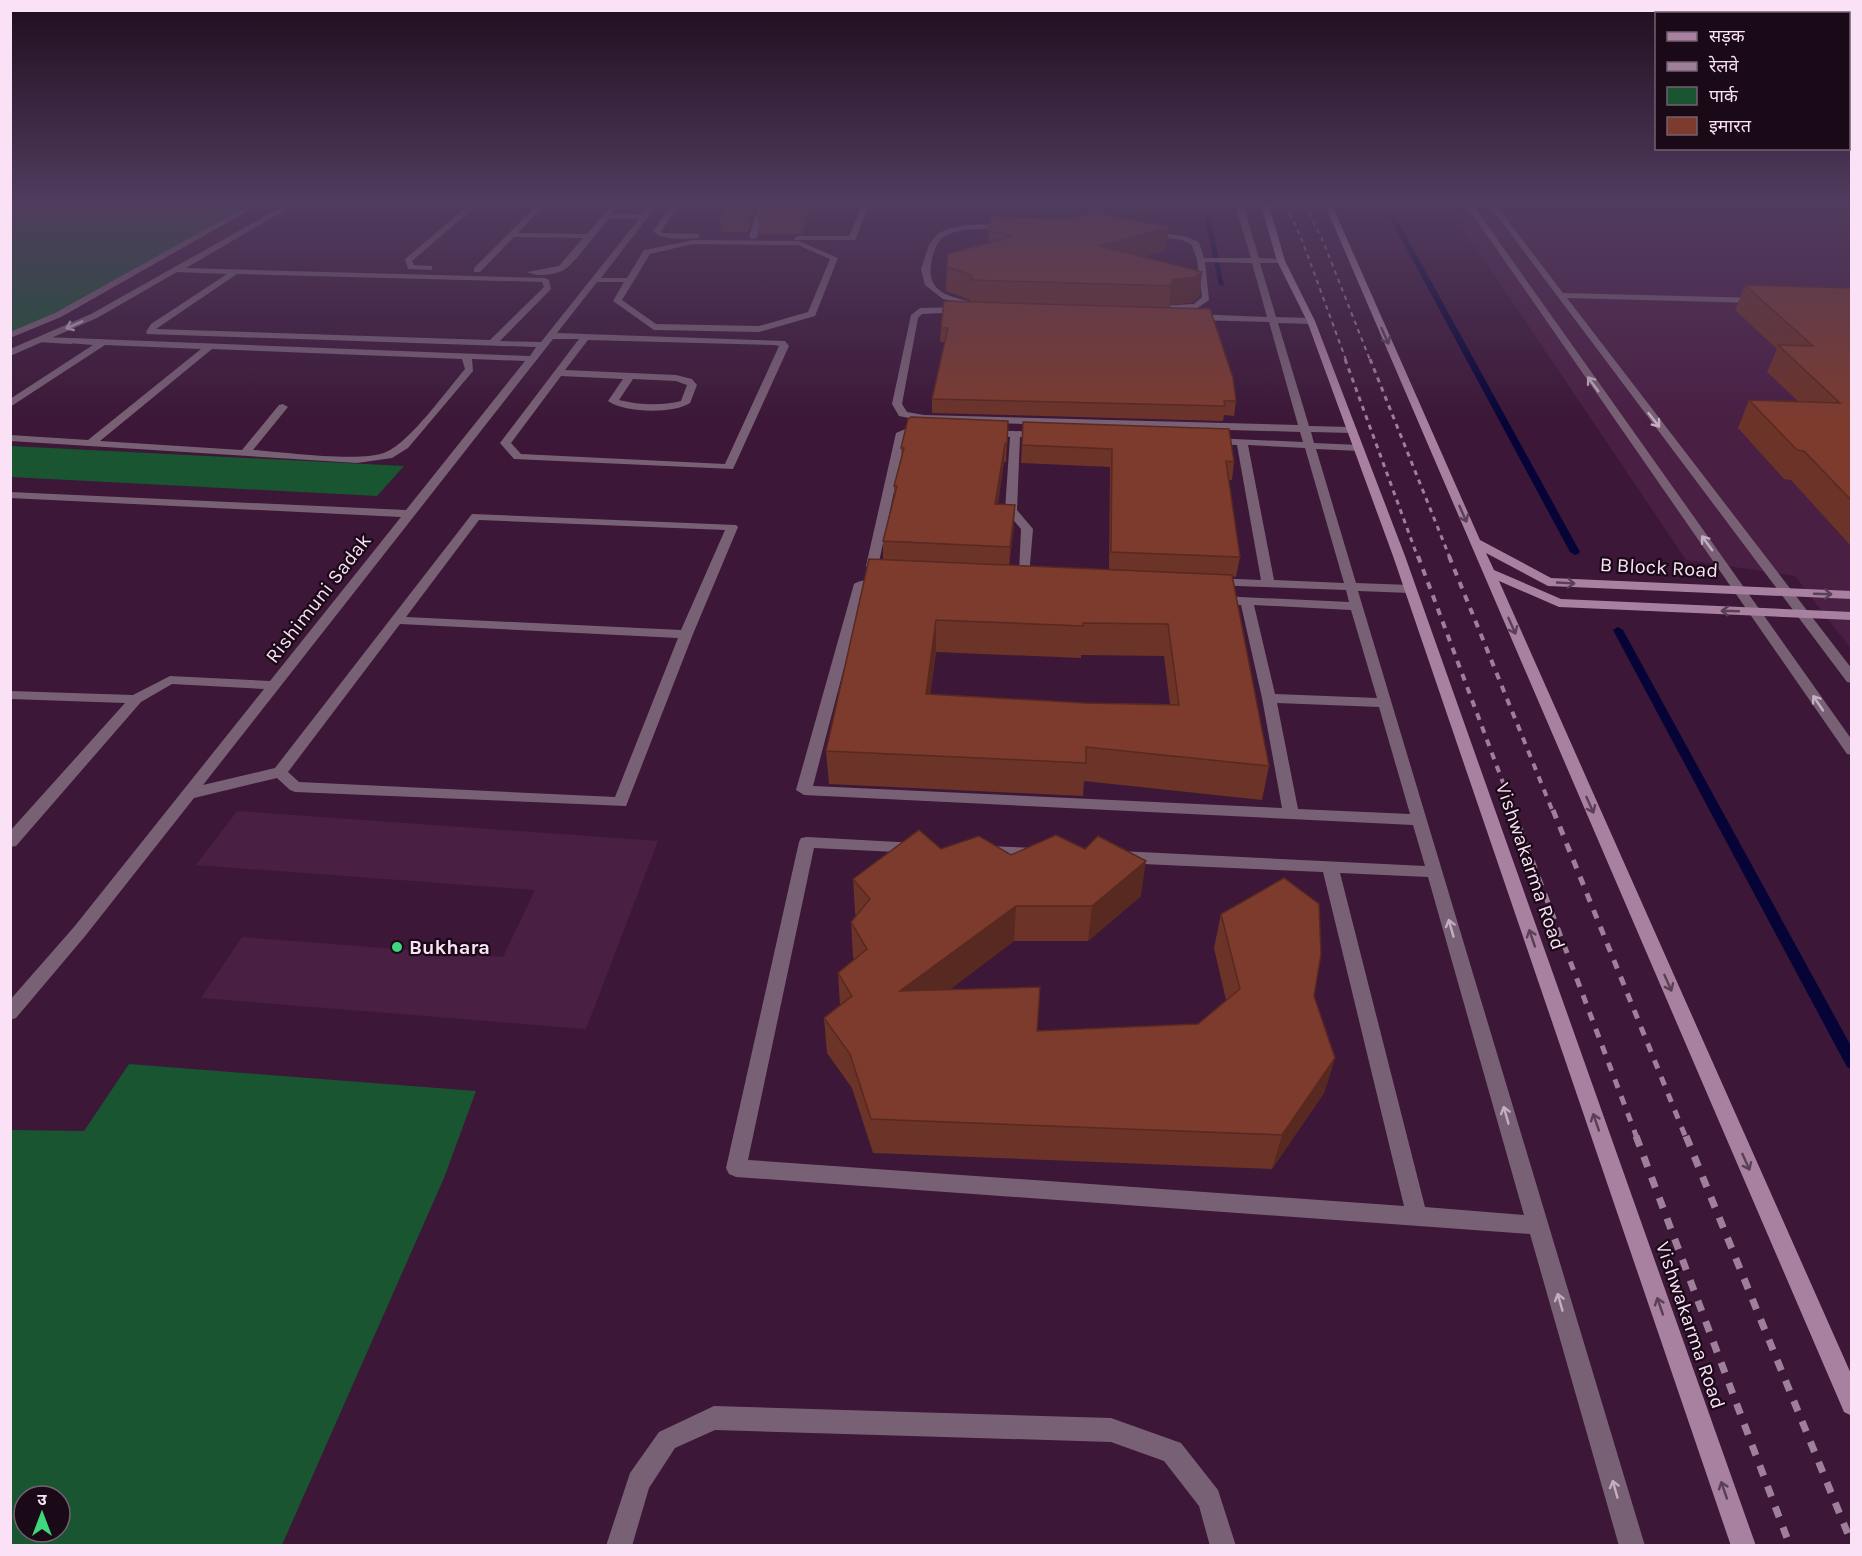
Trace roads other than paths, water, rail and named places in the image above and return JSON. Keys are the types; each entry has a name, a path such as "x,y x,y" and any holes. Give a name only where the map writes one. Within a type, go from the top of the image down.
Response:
{"main road":[{"name":"Vishwakarma Road","path":"1289,278 1311,321 1410,588 1744,1545"},
{"path":"1360,278 1851,1404"},
{"name":"B Block Road","path":"1475,542 1548,582 1851,595"},
{"path":"1488,572 1559,603 1851,616"}],"street":[{"path":"10,335 58,315 125,278"},
{"path":"10,353 94,316 164,278"},
{"path":"227,278 154,326 150,332 492,343 585,338 774,342 782,343 784,346 767,388 729,466 518,457 505,443 585,338"},
{"path":"453,278 545,280 548,287 492,343"},
{"name":"Rishimuni Sadak","path":"10,1013 80,931 597,278"},
{"path":"630,280 617,301 654,327 759,329 812,314 826,278"},
{"path":"927,278 929,284 939,295 976,307 920,311 914,317 897,405 903,414 936,418 1352,430"},
{"path":"1203,278 1206,298 1196,306 1154,312 1311,321"},
{"path":"1260,278 1632,1545"},
{"path":"1518,278 1756,612 1851,751"},
{"path":"1546,278 1851,679"},
{"path":"595,280 630,280"},
{"path":"1559,295 1770,300"},
{"path":"40,340 532,359"},
{"path":"10,404 103,342"},
{"path":"91,443 209,347"},
{"path":"10,438 357,460 388,456 404,446 470,369 466,356"},
{"path":"558,373 630,376 676,378 689,381 692,386 691,392 685,403 676,406 622,404 614,400 630,376"},
{"path":"245,453 283,407"},
{"path":"896,567 872,566 901,433 910,430 934,431"},
{"path":"980,432 1051,435"},
{"path":"1015,434 1011,510 1027,529 1025,573"},
{"path":"1194,440 1359,448"},
{"path":"1242,442 1268,584"},
{"path":"10,495 410,514"},
{"path":"188,794 280,772 476,516 732,527 686,634 621,802 295,787 280,772"},
{"path":"1199,581 1352,588 1410,588"},
{"path":"896,586 860,584 804,790 1419,820"},
{"path":"1200,599 1356,606"},
{"path":"1247,601 1269,698 1291,814"},
{"path":"396,620 686,634"},
{"path":"10,842 136,699 170,680 274,685"},
{"path":"10,695 136,699"},
{"path":"1269,698 1385,703"},
{"path":"938,849 807,842 736,1168 1538,1225"},
{"path":"974,850 1057,854"},
{"path":"1104,856 1434,872"},
{"path":"1330,867 1417,1216"},
{"path":"620,1545 639,1482 667,1440 714,1418 1112,1430 1172,1452 1209,1499 1223,1545"}],"waterway":[{"path":"1220,278 1222,285"},
{"path":"1426,278 1575,552"},
{"path":"1618,630 1852,1063"}],"railway":[{"path":"1316,278 1346,360"},
{"path":"1337,278 1370,360"},
{"path":"1345,359 1418,558"},
{"path":"1370,359 1450,558"},
{"path":"1418,556 1514,812"},
{"path":"1449,556 1553,812"},
{"path":"1513,810 1637,1138"},
{"path":"1553,810 1686,1138"},
{"path":"1636,1136 1790,1546"},
{"path":"1686,1136 1852,1544"}],"place":[{"name":"Bukhara","path":"397,947"}]}
